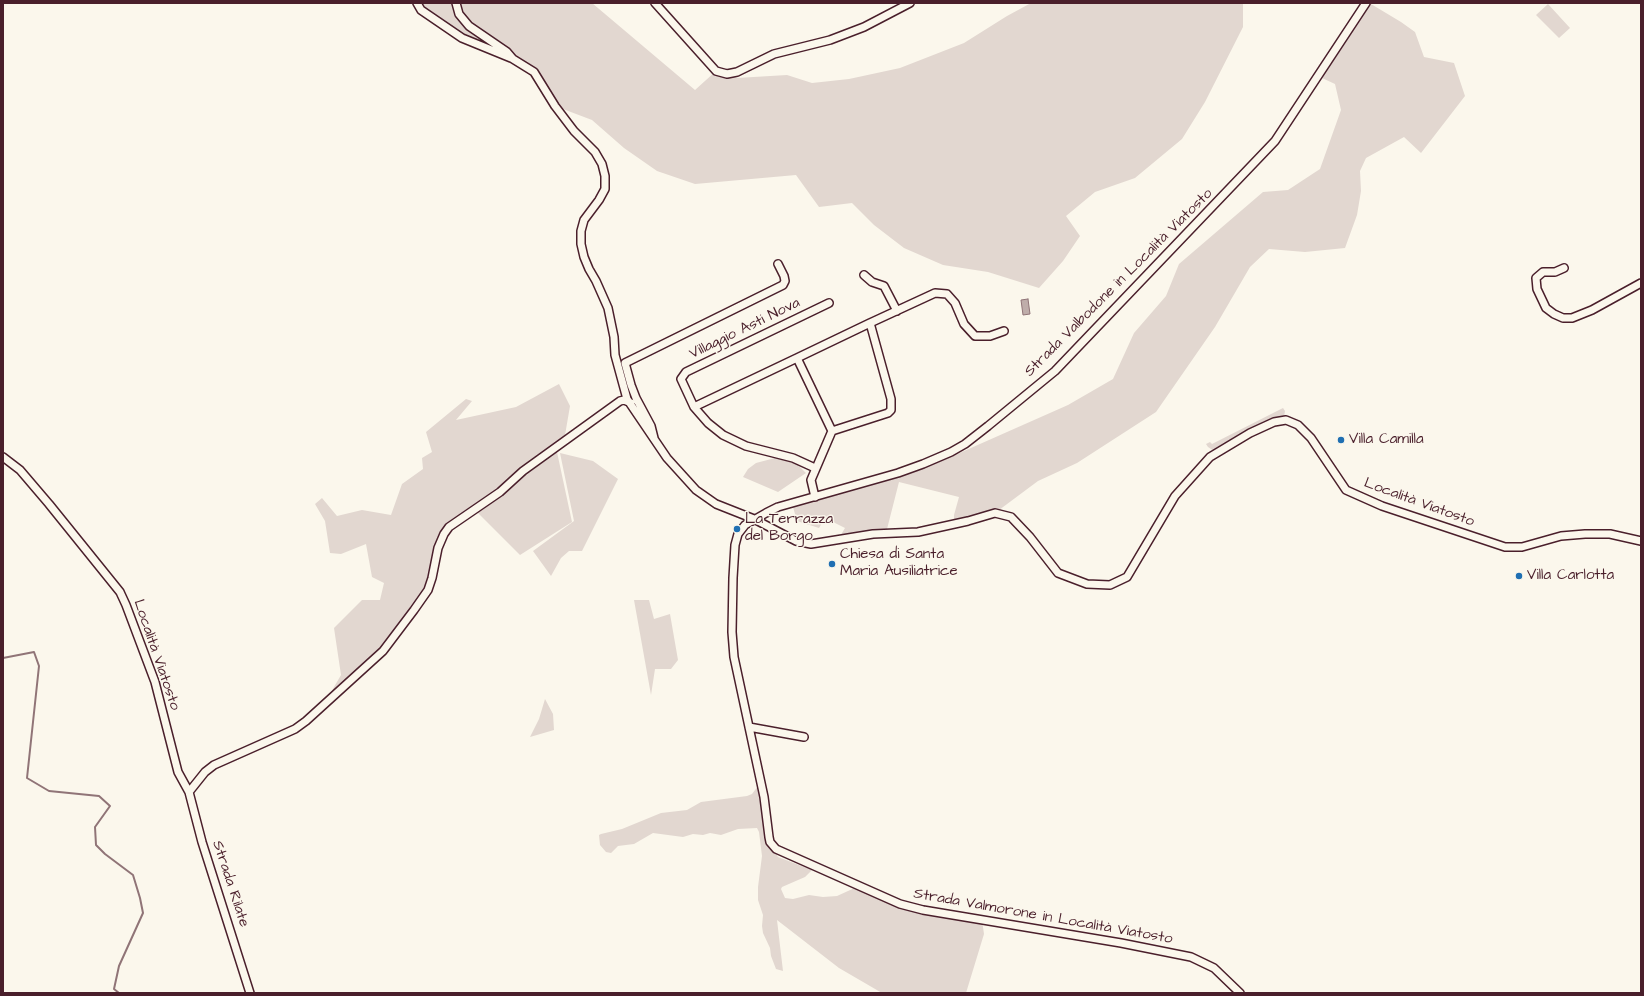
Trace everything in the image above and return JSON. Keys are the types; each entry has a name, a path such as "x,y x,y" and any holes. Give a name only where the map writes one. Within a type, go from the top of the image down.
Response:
{"street":[{"path":"417,3 421,10 462,38 513,59"},
{"path":"456,3 460,14 470,26 507,52 513,59 534,72 555,106 574,131 595,152 604,170 606,176 605,189 599,200 584,220 581,231 581,244 586,263 608,308 619,372 627,399 654,440 677,470 704,496 716,504 754,519"},
{"path":"655,3 716,71 727,74 737,72 774,54 830,40 864,27 910,3"},
{"name":"Strada Valbodone in Località Viatosto","path":"754,519 778,507 898,473 951,452 965,444 988,426 1054,371 1276,140 1366,3"},
{"path":"654,440 652,426 636,398 625,363 783,285 785,281 784,276 778,264"},
{"path":"1564,268 1555,272 1543,272 1536,278 1537,290 1546,308 1563,318 1572,318 1585,313 1641,284"},
{"path":"864,275 872,282 884,286 896,311"},
{"path":"694,407 935,293 947,294 955,303 964,324 975,336 990,336 1004,331"},
{"name":"Villaggio Asti Nova","path":"815,468 793,458 746,446 723,435 708,423 694,407 682,379 686,372 830,303"},
{"path":"815,497 811,480 832,431 888,413 891,410 891,399 870,323"},
{"path":"797,358 832,431"},
{"path":"189,792 205,772 214,765 294,729 306,721 383,651 428,590 438,548 444,534 450,527 500,492 523,471 620,401 624,400 631,403"},
{"name":"Località Viatosto","path":"754,519 796,541 811,544 873,534 918,532 995,514 1011,517 1030,537 1058,573 1087,584 1110,585 1127,577 1175,496 1210,457 1250,433 1274,422 1286,420 1298,425 1311,438 1346,490 1382,506 1505,547 1522,547 1561,536 1585,534 1610,534 1641,541"},
{"name":"Località Viatosto","path":"3,457 20,470 120,592 155,682 178,772 184,784"},
{"name":"Strada Valmorone in Località Viatosto","path":"754,519 745,525 738,534 735,545 732,632 734,657 764,797 770,842 776,850 900,904 923,910 1113,942 1190,957 1214,968 1240,993"},
{"path":"749,727 804,737"},
{"name":"Strada Rilate","path":"184,784 189,792 202,842 250,993"}],"shaded area":[{"path":"417,3 592,3 695,90 716,71 737,78 787,75 812,83 849,79 900,68 964,43 1031,3 1243,3 1243,27 1205,102 1182,139 1135,178 1095,192 1066,216 1080,236 1063,261 1039,288 988,272 943,265 904,248 874,225 852,203 819,207 796,175 695,184 657,171 624,148 592,120 555,106 534,72 464,39"},
{"path":"1371,4 1415,32 1424,57 1454,63 1465,96 1421,153 1404,137 1366,158 1360,171 1361,191 1357,215 1345,248 1305,252 1269,249 1250,267 1215,327 1156,412 1077,463 1038,481 995,513 954,524 954,515 959,497 899,482 886,533 839,538 845,528 825,518 819,528 797,521 793,507 937,463 1068,405 1113,379 1134,333 1166,296 1179,264 1263,192 1288,190 1320,169 1341,110 1335,84 1322,78"},
{"path":"1548,4 1570,28 1559,38 1536,15"},
{"path":"1028,299 1030,314 1023,315 1021,300"},
{"path":"559,384 570,406 564,441 557,452 572,522 520,555 475,510 444,534 432,578 398,632 323,706 341,675 334,628 362,600 380,600 384,583 372,577 366,544 341,554 330,553 325,521 315,504 322,498 337,516 362,510 391,515 402,484 423,469 422,458 432,452 426,432 466,399 472,401 456,420 516,407"},
{"path":"1283,408 1285,411 1284,417 1275,417 1263,422 1214,451 1206,444 1210,442 1212,444"},
{"path":"560,453 593,461 618,479 582,551 569,551 561,558 551,576 533,551 574,521"},
{"path":"775,458 797,464 806,473 778,492 743,477 748,469 756,463"},
{"path":"634,600 649,600 654,619 670,614 678,660 671,669 655,669 651,695"},
{"path":"545,699 553,714 554,730 530,737 539,719"},
{"path":"758,786 770,842 778,857 812,870 805,877 782,887 781,889 785,898 793,899 809,895 823,897 837,896 859,886 900,904 982,920 984,934 966,993 882,993 839,968 777,920 783,971 776,969 771,956 770,948 763,933 763,915 758,900 762,856 759,832 757,828 738,829 721,835 710,833 703,835 693,834 683,837 653,833 634,844 618,846 611,853 606,852 600,845 599,835 601,834 622,829 661,813 687,810 701,802 747,796 752,794"}],"waterway":[{"path":"3,658 34,652 39,666 27,778 49,791 99,796 110,806 95,827 96,845 105,854 133,875 143,913 119,966 114,989 119,993"}],"place":[{"name":"Villa Camilla","path":"1341,440"},
{"name":"La Terrazza del Borgo","path":"737,529"},
{"name":"Chiesa di Santa Maria Ausiliatrice","path":"832,564"},
{"name":"Villa Carlotta","path":"1519,576"}]}
